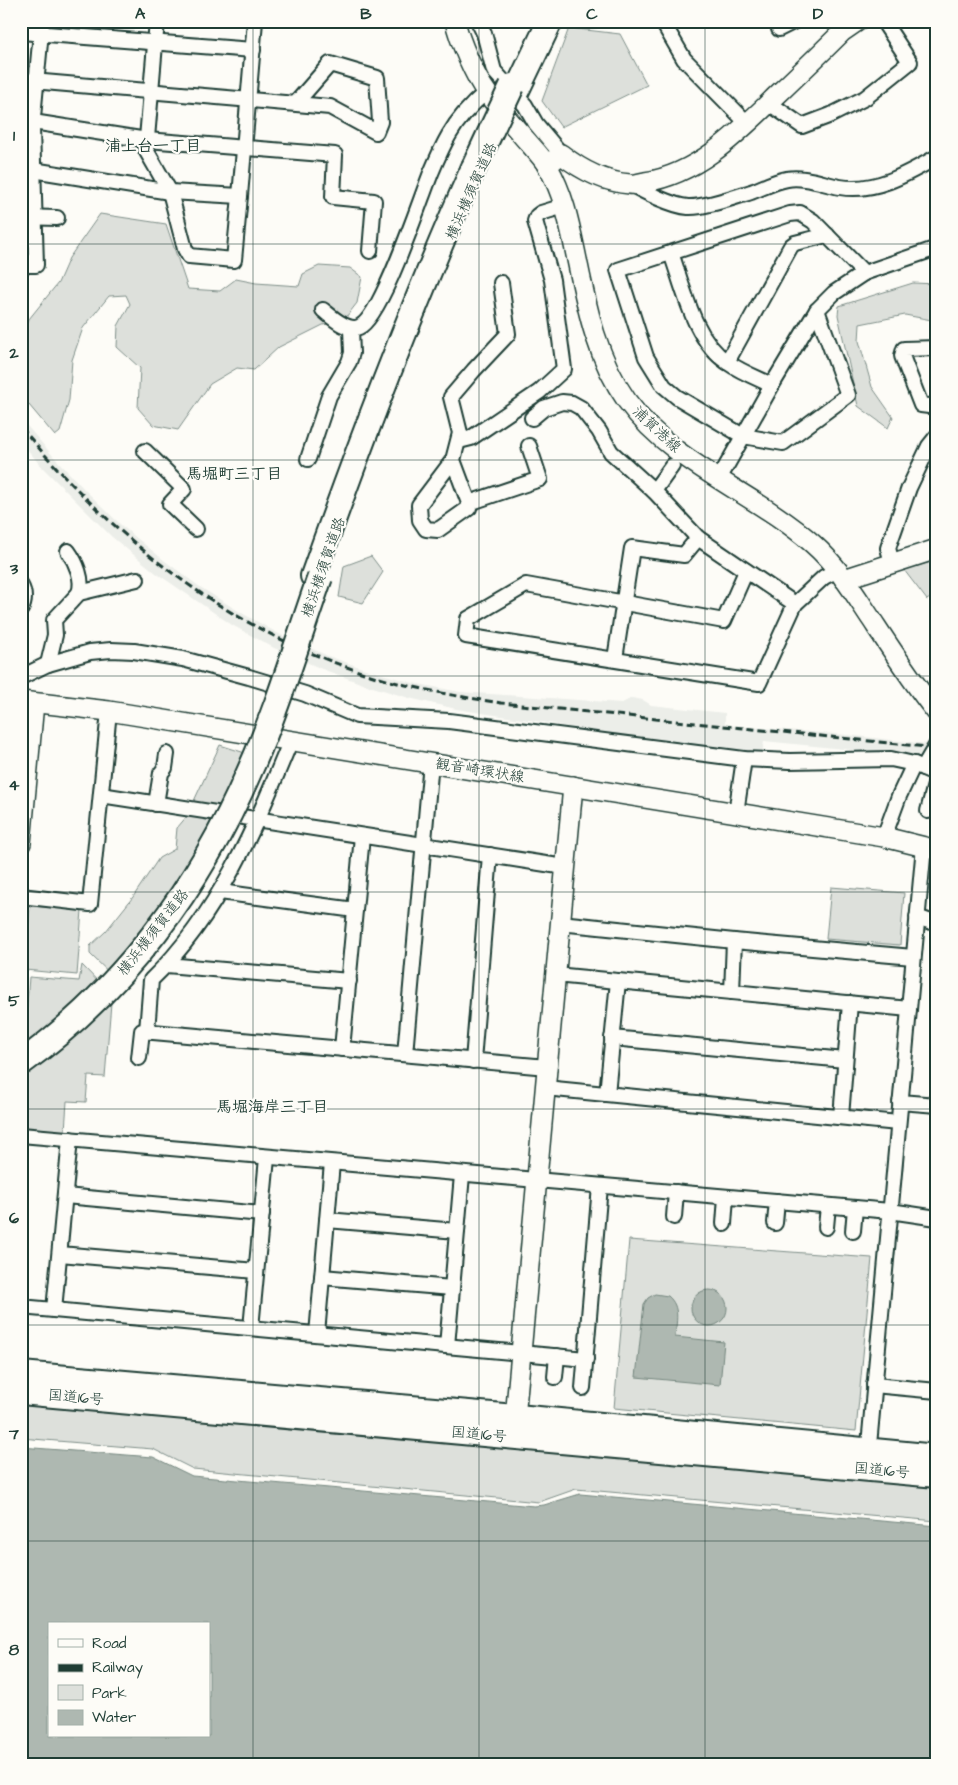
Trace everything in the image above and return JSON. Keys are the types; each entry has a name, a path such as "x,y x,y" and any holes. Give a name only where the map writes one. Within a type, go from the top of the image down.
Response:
{"highway":[{"name":"横浜横須賀道路","path":"515,88 542,21"},
{"name":"横浜横須賀道路","path":"21,1054 63,1021 103,984 149,931 188,878 219,822 246,765 400,357 477,169 515,88 550,21"},
{"name":"横浜横須賀道路","path":"21,1063 68,1026 126,968 168,917 204,863 226,823 251,768 316,577"},
{"name":"国道16号","path":"21,1374 514,1427 868,1459 937,1457"},
{"name":"国道16号","path":"21,1392 514,1427"},
{"name":"国道16号","path":"868,1459 937,1475"}],"main road":[{"name":"浦賀港線","path":"455,21 470,60 486,92 554,160 593,333 603,361 628,402 644,422 664,440 719,479 786,522 815,545 841,574 913,684 937,713"},
{"path":"554,160 593,175 631,184 653,181 672,175 711,153 747,124 842,32 858,21"},
{"path":"841,574 892,563 937,549"},
{"path":"21,843 28,702"},
{"name":"観音崎環状線","path":"28,702 109,711 431,762 884,837 930,848"},
{"path":"514,1427 573,786"}],"street":[{"path":"157,21 146,150 170,192 185,249 189,256 234,260 255,21"},
{"path":"478,21 484,34 494,71 524,105 554,160"},
{"path":"662,21 684,59 747,124"},
{"path":"779,29 795,21"},
{"path":"769,103 802,126 831,115 865,98 910,62 883,21"},
{"path":"21,265 36,265 28,217 27,122 37,80 42,27"},
{"path":"21,32 42,27 155,42 253,50"},
{"path":"21,80 37,80 248,100 330,107 376,132 380,122 377,78 330,64 295,104"},
{"path":"323,310 351,328 358,328 363,325 373,312 389,282 449,134 467,111 486,92"},
{"path":"27,122 147,140 335,155 332,198 374,201 370,251"},
{"path":"631,184 646,193 685,207 695,207 740,196 787,179 804,179 842,187 870,187 908,174 937,157"},
{"path":"27,170 170,192 240,196"},
{"path":"459,440 471,438 539,392 564,369 552,280 535,221 541,213 564,206"},
{"path":"817,310 848,395 783,443 743,436 677,397 664,386 646,357 618,270 790,214 800,213 812,221 864,273"},
{"path":"28,217 57,218"},
{"path":"726,362 791,246 795,243 826,236"},
{"path":"719,479 817,310 834,293 864,273 937,248"},
{"path":"671,253 697,327 718,356 743,372 772,385"},
{"path":"453,460 469,503 469,508 438,530 426,529 420,520 419,505 453,460 459,440 460,433 451,397 508,334 502,282"},
{"path":"308,459 324,400 349,362 352,353 351,328"},
{"path":"937,348 904,350 902,356 921,405 937,407"},
{"path":"539,392 552,405"},
{"path":"532,418 544,408 562,402 572,403 581,408 600,431 611,452 654,491 698,538 795,604"},
{"path":"892,563 888,548 909,488 929,446 937,436"},
{"path":"469,503 540,479 529,446"},
{"path":"144,451 184,489 170,504 196,529"},
{"path":"654,491 672,466"},
{"path":"615,659 632,548 684,556 698,538"},
{"path":"48,664 55,635 54,620 79,593 82,582 72,556 68,551"},
{"path":"746,571 724,621 526,585 468,619 466,636 759,683 795,604 824,577 841,574"},
{"path":"79,593 137,579"},
{"path":"21,586 24,590 24,600 21,609"},
{"path":"21,676 48,664 90,652 111,650 134,651 183,659 249,677 305,694 357,716 449,721 744,759 790,761 882,759 919,766 937,776 928,810"},
{"path":"21,896 90,904 109,711"},
{"path":"147,1031 151,980 167,965 220,892 258,820 291,740"},
{"path":"884,837 899,796 919,766 937,744"},
{"path":"156,804 161,773 165,768 167,754"},
{"path":"736,813 744,759"},
{"path":"404,1054 431,762"},
{"path":"101,796 565,867"},
{"path":"342,1049 362,836"},
{"path":"868,1459 917,917 930,848"},
{"path":"473,1061 490,855"},
{"path":"220,892 355,910"},
{"path":"917,917 937,924"},
{"path":"560,923 914,957"},
{"path":"732,992 734,941"},
{"path":"167,965 348,981"},
{"path":"556,975 909,1009"},
{"path":"607,1094 618,981"},
{"path":"841,1117 850,1003"},
{"path":"139,1058 142,1031 147,1031 547,1068"},
{"path":"612,1038 846,1060"},
{"path":"545,1088 898,1123"},
{"path":"900,1102 937,1105"},
{"path":"21,1135 890,1211 937,1218"},
{"path":"54,1310 70,1139"},
{"path":"251,1328 267,1158"},
{"path":"317,1334 332,1163"},
{"path":"447,1346 462,1175"},
{"path":"583,1388 600,1186"},
{"path":"674,1217 676,1192"},
{"path":"65,1196 262,1214"},
{"path":"724,1224 726,1197"},
{"path":"775,1223 776,1201"},
{"path":"826,1227 828,1206"},
{"path":"852,1231 855,1208"},
{"path":"327,1220 457,1231"},
{"path":"60,1254 256,1271"},
{"path":"322,1277 452,1288"},
{"path":"21,1307 586,1359"},
{"path":"555,1377 557,1356"},
{"path":"874,1385 937,1391"}],"shaded area":[{"path":"21,419 85,490 122,526 165,561 200,587 240,612 281,635 328,656 413,683 460,692 622,703 632,698 643,700 651,705 725,713 725,725 848,735 927,744 924,757 764,741 762,755 621,739 554,724 456,709 409,698 322,669 274,648 232,625 156,573 112,537 41,466 21,442"}],"green space":[{"path":"569,28 620,34 647,85 561,127 542,101"},
{"path":"100,214 166,224 188,289 220,291 236,279 256,283 299,286 303,274 319,266 350,268 362,277 357,303 343,321 323,325 279,347 254,370 237,368 210,384 178,430 153,425 138,408 140,368 117,347 118,326 130,304 126,295 109,296 83,328 72,360 69,400 60,432 55,436 29,405 21,399 21,345 29,319 58,283 69,258"},
{"path":"913,283 937,284 937,321 905,315 860,324 859,341 872,387 893,417 888,428 858,406 838,315 839,306"},
{"path":"371,556 383,572 363,603 339,597 344,566"},
{"path":"937,560 937,593 927,600 904,570"},
{"path":"220,745 267,760 246,810 193,803"},
{"path":"188,815 236,823 237,826 205,880 123,986 90,954 90,946 106,931 133,897 159,858 175,849 177,828"},
{"path":"831,887 904,893 900,945 826,939"},
{"path":"30,906 82,910 77,975 25,970"},
{"path":"82,965 112,996 21,1074 21,1020 26,1016 29,977 79,981"},
{"path":"111,1003 105,1077 88,1076 86,1102 67,1101 65,1131 21,1127 21,1078 73,1038"},
{"path":"629,1240 872,1258 856,1431 614,1408"},
{"path":"21,1404 937,1486 937,1521 576,1489 539,1502 193,1469 153,1449 21,1438"}],"water":[{"path":"709,1290 721,1296 727,1308 721,1320 709,1326 697,1320 691,1308 697,1296"},
{"path":"655,1294 668,1296 675,1305 677,1315 675,1337 724,1342 720,1385 636,1377 644,1304 648,1298"},
{"path":"21,1447 153,1457 192,1476 534,1506 544,1505 580,1494 937,1526 937,1764 21,1764"}],"railway":[{"path":"21,427 95,507 175,575 219,605 265,631 313,654 364,673 432,691 501,703 937,748"}],"district":[{"name":"浦上台一丁目","path":"153,145"},
{"name":"馬堀町三丁目","path":"234,473"},
{"name":"馬堀海岸三丁目","path":"272,1106"}]}
